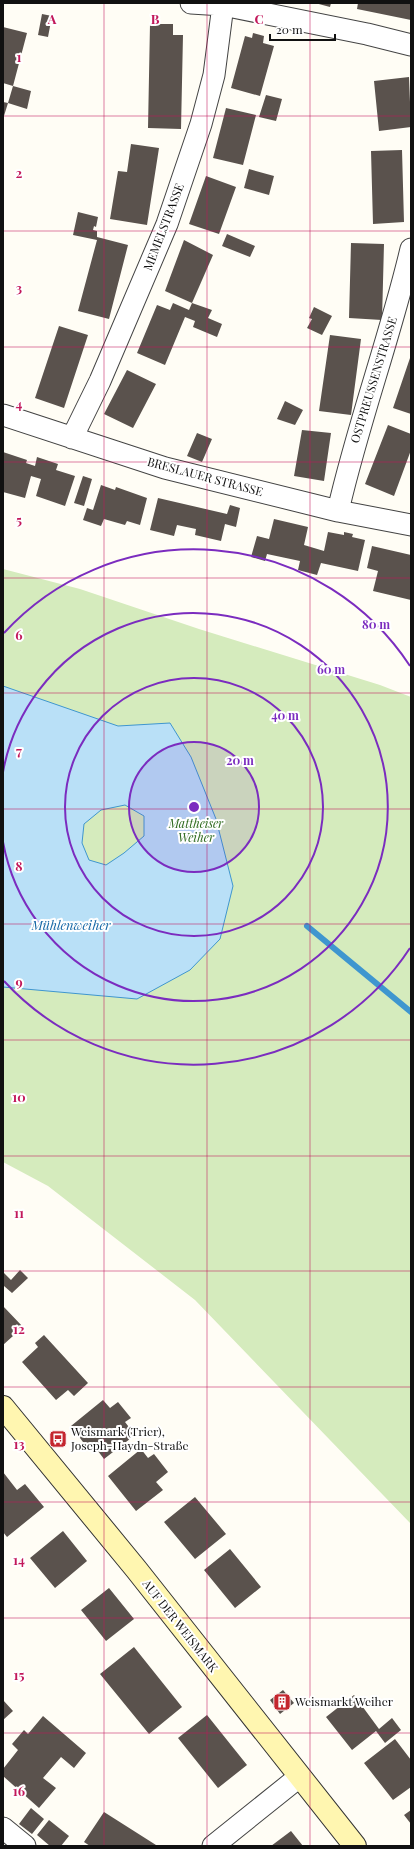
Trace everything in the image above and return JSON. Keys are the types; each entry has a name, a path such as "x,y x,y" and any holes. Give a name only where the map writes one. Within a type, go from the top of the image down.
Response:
{"street":[{"path":"191,3 223,5 367,34 411,45"},
{"name":"MEMELSTRASSE","path":"72,438 100,382 167,224 201,124 214,75 223,5"},
{"name":"OSTPREUSSENSTRASSE","path":"338,511 352,453 402,288 411,249"},
{"name":"BRESLAUER STRASSE","path":"3,415 165,468 338,511 411,525"},
{"name":"AUF DER WEISMARK","path":"4,1410 136,1569 355,1846"},
{"path":"213,1846 299,1777"},
{"path":"3,1828 25,1846"}],"green space":[{"name":"Mattheiser Weiher","path":"3,569 80,589 199,629 380,685 411,697 411,1524 195,1300 48,1186 3,1162"}],"water":[{"name":"Mühlenweiher","path":"3,686 118,726 170,723 191,757 216,819 233,886 220,939 190,970 137,999 3,987","holes":["125,805 144,816 144,836 124,853 106,865 89,860 82,843 84,824 101,810"]}],"building":[{"path":"315,3 331,3 330,7"},
{"path":"358,3 411,3 411,20 357,9"},
{"path":"42,14 52,16 48,37 38,35"},
{"path":"150,24 173,24 173,35 183,35 181,129 148,128"},
{"path":"3,27 27,33 13,86 3,83"},
{"path":"253,33 264,36 263,43 274,46 260,96 231,88 245,36 252,38"},
{"path":"409,77 411,127 379,131 374,81"},
{"path":"13,86 31,91 27,109 8,103"},
{"path":"266,95 282,99 276,121 259,117"},
{"path":"3,102 8,103 3,119"},
{"path":"226,108 256,115 243,165 213,158"},
{"path":"131,144 159,148 147,225 110,219 118,171 127,172"},
{"path":"402,150 404,222 373,224 371,151"},
{"path":"249,169 274,176 269,195 244,188"},
{"path":"206,176 236,187 219,234 189,224"},
{"path":"78,212 98,217 96,227 94,226 93,230 97,231 97,237 128,245 109,319 78,311 97,240 73,235"},
{"path":"227,234 255,246 250,257 222,246"},
{"path":"184,240 213,255 192,303 165,291"},
{"path":"351,243 384,244 382,320 349,318"},
{"path":"173,303 189,310 192,303 212,310 208,318 222,324 217,337 193,327 195,321 185,317 165,365 137,353 157,305 170,310"},
{"path":"314,307 332,316 322,335 307,328 312,319 309,318"},
{"path":"59,326 88,335 64,408 35,398"},
{"path":"330,335 361,339 351,415 319,411"},
{"path":"411,358 411,414 393,408"},
{"path":"127,370 156,384 133,428 104,414"},
{"path":"285,401 303,410 295,425 277,419"},
{"path":"388,425 411,434 411,450 394,496 365,484"},
{"path":"302,430 331,433 324,481 294,476"},
{"path":"197,433 212,439 202,462 187,456"},
{"path":"3,452 27,460 26,463 35,466 37,457 58,464 56,470 75,476 65,506 36,496 41,479 31,476 25,498 3,492"},
{"path":"83,476 92,479 84,506 74,503"},
{"path":"101,485 115,490 116,487 147,498 140,525 127,521 125,525 104,519 101,526 83,520 87,508 93,510"},
{"path":"158,498 227,514 230,505 240,508 236,527 225,524 221,541 195,535 196,529 177,525 174,536 150,530"},
{"path":"274,519 308,527 304,545 324,551 328,532 344,535 344,532 353,534 352,537 365,540 358,571 321,563 317,575 298,570 300,561 267,554 265,561 251,557 257,536 269,539"},
{"path":"372,546 411,555 411,600 373,591 378,571 367,568"},
{"path":"20,1270 28,1278 12,1293 4,1286 3,1287 3,1274 4,1273 11,1280"},
{"path":"3,1306 23,1327 3,1345"},
{"path":"44,1335 88,1383 74,1396 68,1390 56,1400 22,1362 38,1347 35,1343"},
{"path":"103,1400 110,1408 118,1402 131,1418 125,1422 135,1435 104,1459 91,1442 86,1446 71,1426"},
{"path":"141,1449 148,1458 154,1454 168,1472 156,1482 163,1490 136,1511 108,1476"},
{"path":"3,1472 17,1490 25,1484 44,1507 7,1537 3,1532"},
{"path":"195,1497 226,1534 195,1559 164,1522"},
{"path":"63,1531 87,1561 55,1588 30,1558"},
{"path":"230,1549 261,1587 235,1608 204,1570"},
{"path":"109,1588 134,1619 106,1641 81,1610"},
{"path":"134,1647 182,1707 149,1734 100,1674"},
{"name":"Weismarkt Weiher","path":"283,1690 294,1703 280,1714 270,1700"},
{"path":"354,1695 379,1729 392,1718 401,1730 385,1743 376,1731 352,1750 326,1717"},
{"path":"3,1700 13,1711 3,1720"},
{"path":"207,1715 247,1765 218,1788 178,1738"},
{"path":"43,1716 86,1753 74,1768 61,1757 43,1778 56,1788 39,1808 3,1776 3,1769 18,1750 12,1744 24,1730 28,1734"},
{"path":"395,1739 411,1760 411,1787 393,1800 364,1763"},
{"path":"31,1808 44,1819 32,1834 19,1824"},
{"path":"411,1810 411,1824 404,1815"},
{"path":"104,1812 156,1845 90,1846 84,1842"},
{"path":"49,1820 69,1836 61,1846 50,1846 37,1835"},
{"path":"291,1831 303,1846 271,1846"}],"waterway":[{"path":"307,926 411,1012"}],"place":[{"name":"Weismark (Trier), Joseph-Haydn-Straße","path":"58,1439"},
{"name":"Weismarkt Weiher","path":"282,1702"}]}
